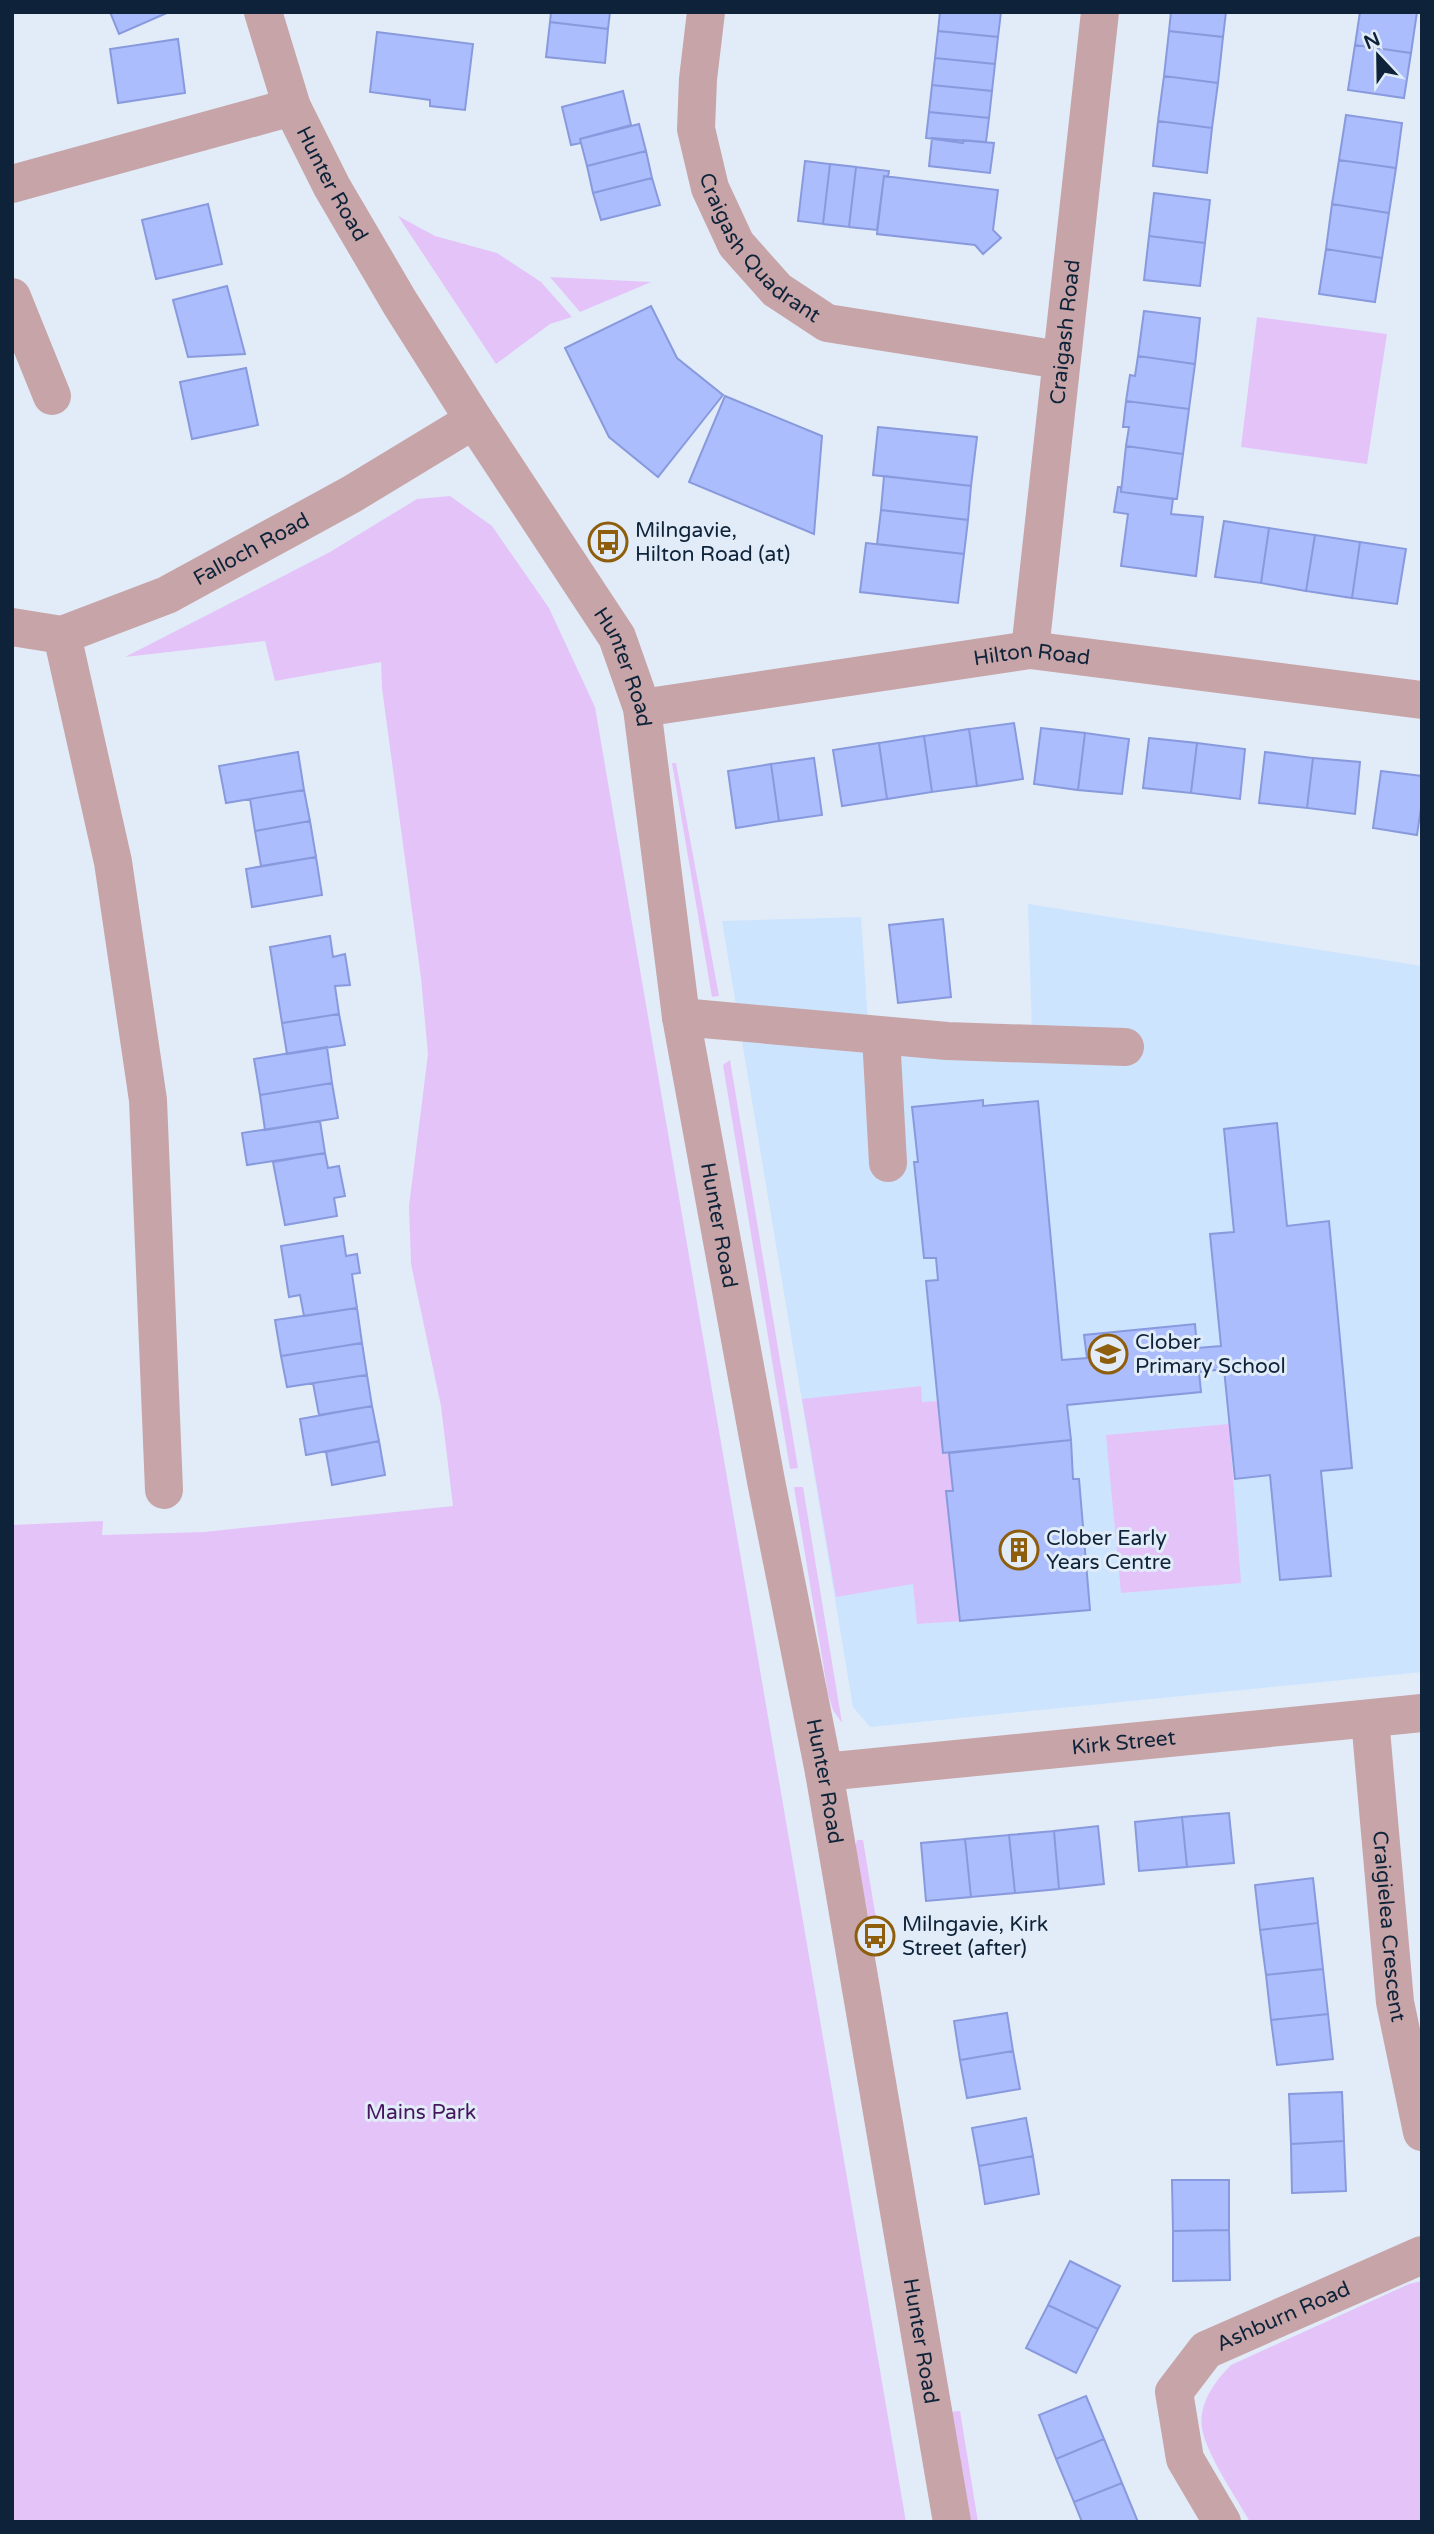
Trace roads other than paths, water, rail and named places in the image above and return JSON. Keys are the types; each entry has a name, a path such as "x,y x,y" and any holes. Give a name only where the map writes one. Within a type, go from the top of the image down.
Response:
{"street":[{"name":"Hunter Road","path":"263,12 292,107 339,199 400,303 474,420 617,637 642,708 681,1017 766,1481 824,1772 952,2522"},
{"name":"Craigash Quadrant","path":"706,12 698,79 696,129 710,188 736,244 777,290 827,323 1060,360"},
{"name":"Craigash Road","path":"1030,650 1100,12"},
{"path":"12,184 292,107"},
{"path":"12,297 52,396"},
{"name":"Falloch Road","path":"12,627 62,635 167,595 352,494 474,420"},
{"path":"62,635 113,862 148,1100 164,1490"},
{"name":"Hilton Road","path":"642,708 1030,650 1422,700"},
{"path":"681,1017 947,1041 1125,1047"},
{"path":"881,1036 888,1163"},
{"name":"Kirk Street","path":"824,1772 1422,1713"},
{"name":"Craigielea Crescent","path":"1370,1719 1395,2002 1422,2132"},
{"name":"Ashburn Road","path":"1223,2522 1185,2459 1174,2392 1206,2350 1422,2255"}],"place":[{"name":"Milngavie, Hilton Road (at)","path":"608,542"},
{"name":"Clober Primary School","path":"1108,1354"},
{"name":"Clober Early Years Centre","path":"1019,1550"},
{"name":"Milngavie, Kirk Street (after)","path":"875,1936"}],"park label":[{"name":"Mains Park","path":"421,2112"}]}
